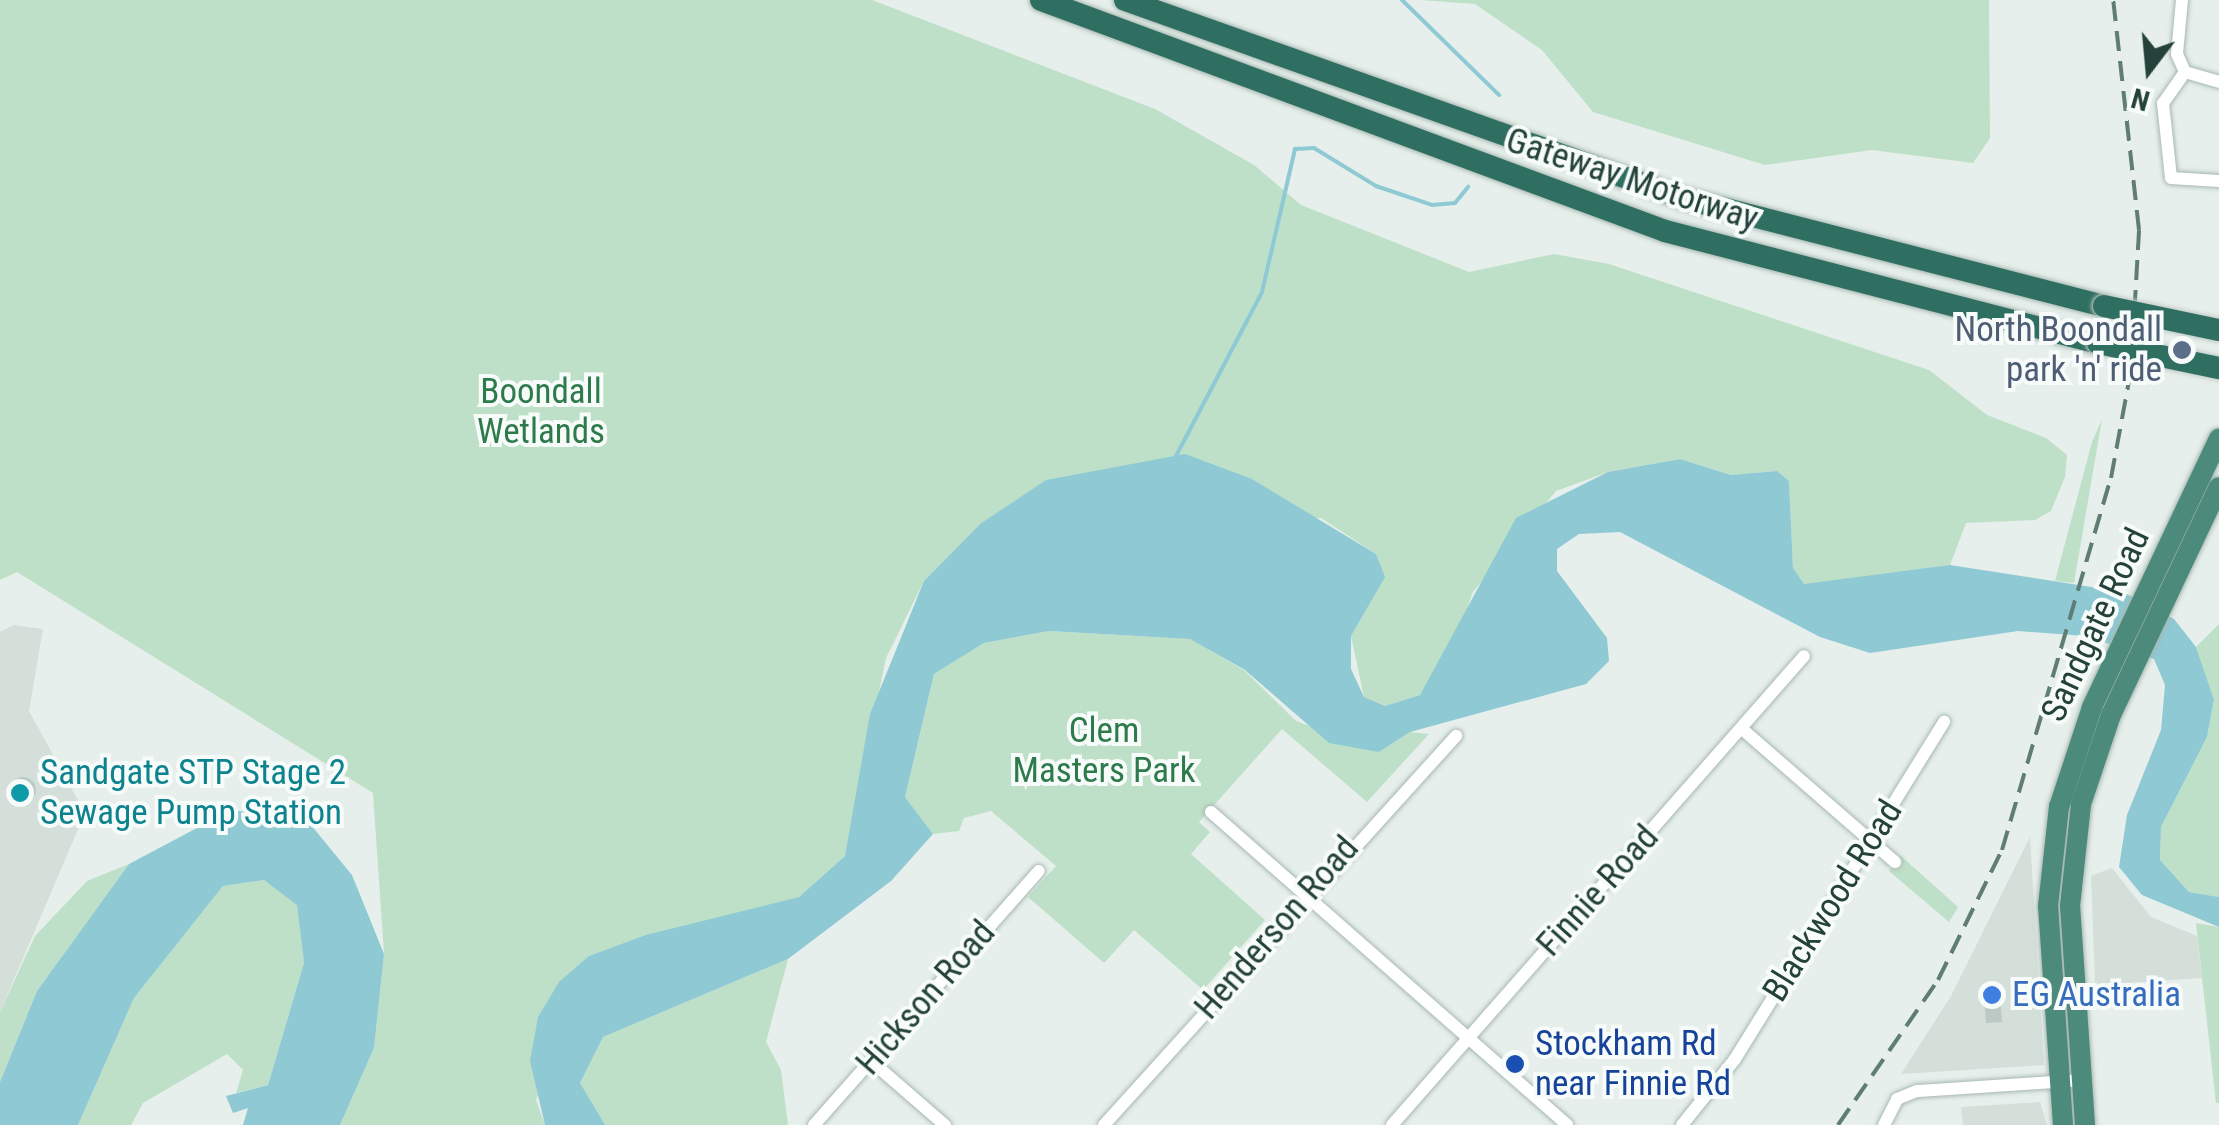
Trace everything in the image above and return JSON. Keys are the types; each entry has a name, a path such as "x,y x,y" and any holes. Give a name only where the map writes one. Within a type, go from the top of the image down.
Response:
{"highway":[{"name":"Gateway Motorway","path":"1041,0 1666,231 2098,343 2219,368"},
{"name":"Gateway Motorway","path":"1125,0 1683,198 2104,306 2219,330"},
{"name":"Sandgate Road","path":"2072,1081 2062,849 2073,752 2126,658 2160,586 2219,438"},
{"name":"Sandgate Road","path":"2160,586 2219,488"},
{"path":"2063,1125 2072,1081"},
{"path":"2072,1081 2085,1125"}],"street":[{"path":"2182,0 2176,54 2185,72 2219,82"},
{"path":"2185,72 2163,103 2170,178 2219,182"},
{"name":"Finnie Road","path":"1392,1125 1804,656"},
{"name":"Blackwood Road","path":"1682,1125 1736,1059 1944,722"},
{"path":"1742,729 1896,862"},
{"name":"Henderson Road","path":"1104,1125 1306,895 1456,736"},
{"path":"1210,812 1567,1125"},
{"name":"Hickson Road","path":"814,1125 1039,870"},
{"path":"871,1061 944,1125"},
{"path":"1884,1125 1892,1104 1917,1091 2072,1081"}],"shaded area":[{"path":"14,625 43,629 29,711 85,813 0,1012 0,632"},
{"path":"2030,837 2044,1065 1901,1074 1951,996"},
{"path":"2112,868 2151,917 2197,936 2202,978 2095,985 2091,876"},
{"path":"2040,1102 2047,1125 1963,1125 1961,1107"}],"green space":[{"name":"Boondall Wetlands","path":"0,0 872,0 1155,109 1254,165 1301,205 1469,272 1554,254 1609,264 1929,370 1987,415 2046,438 2067,455 2065,477 2051,511 2035,520 1966,523 1950,565 1833,585 1804,584 1793,569 1789,481 1777,471 1731,475 1680,459 1608,472 1556,491 1472,593 1461,631 1420,695 1385,706 1364,697 1351,636 1384,578 1376,554 1321,518 980,524 924,581 886,658 845,856 799,897 589,956 536,1100 545,1125 340,1125 374,1048 384,954 373,793 17,572 0,580"},
{"path":"1421,0 1989,0 1990,138 1973,163 1872,150 1765,165 1593,112 1542,50 1475,4"},
{"path":"2102,419 2074,583 2055,581 2092,442"},
{"path":"2219,624 2219,897 2189,892 2160,860 2161,827 2207,737 2214,701 2196,647"},
{"name":"Clem Masters Park","path":"1049,631 1191,639 1245,671 1296,721 1379,752 1410,732 1429,734 1367,802 1282,729 1199,822 1210,832 1191,854 1265,920 1203,990 1134,930 1104,963 1028,897 1056,866 991,811 964,818 959,831 933,834 905,797 934,674 984,643"},
{"path":"1901,856 1958,907 1949,922 1889,871"},
{"path":"129,864 37,991 0,1082 0,1012 35,936 87,881"},
{"path":"264,880 297,904 304,963 268,1085 236,1093 243,1070 227,1054 143,1103 131,1125 78,1125 134,998 223,886"},
{"path":"2196,923 2219,927 2219,1103 2216,1103"},
{"path":"788,959 766,1042 781,1070 788,1125 605,1125 594,1112 580,1083 603,1037"}],"water":[{"path":"1185,454 1252,479 1376,554 1385,577 1351,636 1351,669 1364,697 1385,706 1420,695 1516,518 1608,472 1680,459 1731,475 1777,471 1789,481 1793,568 1804,584 1950,565 2123,592 2174,619 2196,647 2214,700 2207,737 2161,827 2160,860 2189,892 2219,897 2219,927 2142,895 2119,867 2127,815 2161,730 2165,685 2154,659 2085,636 2018,631 1870,653 1820,637 1620,532 1579,534 1557,549 1557,571 1607,638 1609,661 1586,684 1410,732 1379,752 1329,743 1245,670 1190,639 1049,631 984,643 934,674 905,797 933,834 891,881 788,959 603,1037 580,1083 605,1125 545,1125 530,1061 538,1017 559,982 589,956 646,935 799,897 845,856 870,714 924,581 980,524 1046,480"},
{"path":"231,810 306,819 352,875 384,954 374,1048 340,1125 243,1125 248,1108 233,1113 226,1096 268,1085 304,963 297,905 264,880 223,886 134,998 78,1125 0,1125 0,1082 37,991 129,864"}],"building":[{"name":"Sandgate STP Stage 2 Sewage Pump Station","path":"23,777 32,781 36,790 32,799 23,803 14,799 10,790 14,781"},
{"name":"EG Australia","path":"1999,983 2002,1022 1986,1023 1983,984"}],"waterway":[{"path":"1402,0 1499,95"},
{"path":"1176,456 1262,292 1295,149 1314,148 1376,186 1432,205 1455,203 1468,187"}],"railway":[{"path":"1838,1125 1938,980 2002,850 2111,478 2131,370 2139,230 2113,0"}],"place":[{"name":"North Boondall park 'n' ride","path":"2182,350"},
{"name":"Sandgate STP Stage 2 Sewage Pump Station","path":"20,793"},
{"name":"EG Australia","path":"1992,995"},
{"name":"Stockham Rd near Finnie Rd","path":"1515,1064"}]}
